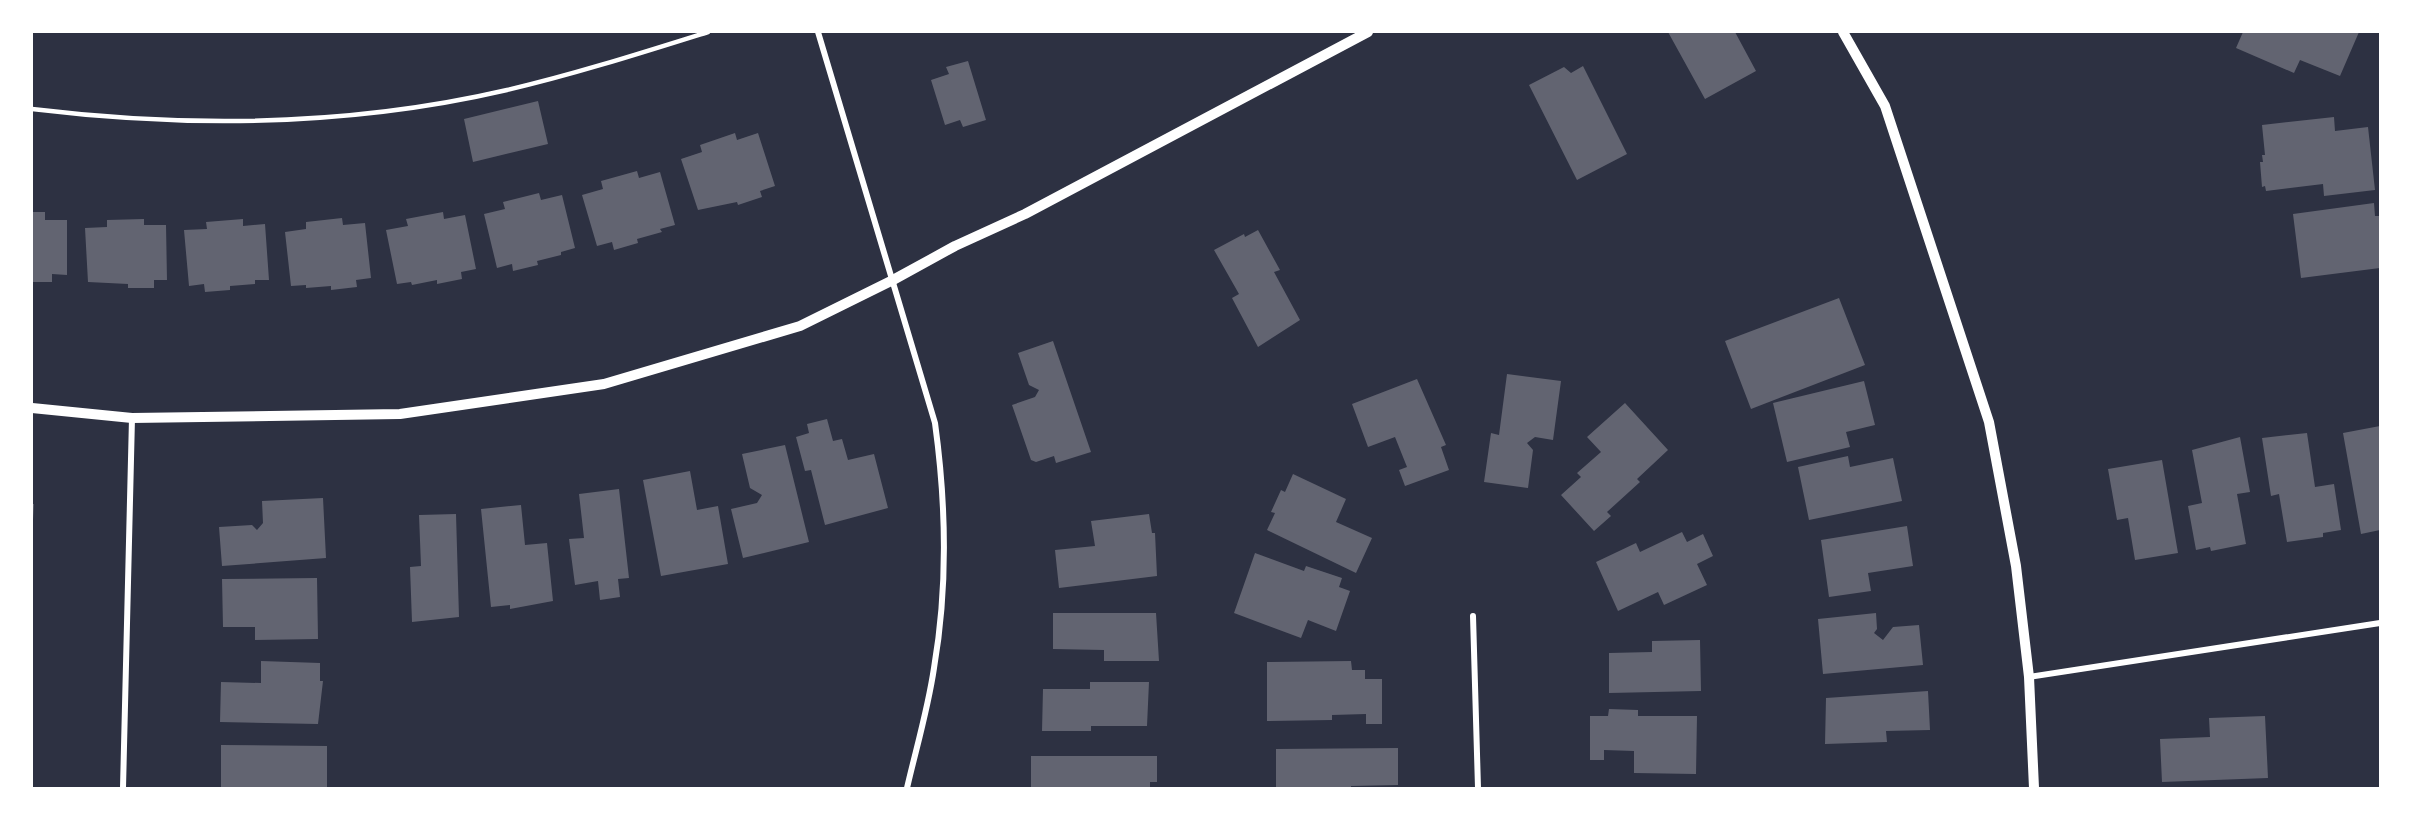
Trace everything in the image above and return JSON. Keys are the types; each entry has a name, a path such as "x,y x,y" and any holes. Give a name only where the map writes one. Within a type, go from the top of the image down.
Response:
{"street":[{"path":"819,32 935,423 943,482 941,616 934,669 907,789"},
{"path":"32,408 132,418 400,414 604,384 800,326 955,246 1035,208 1368,32"},
{"path":"1843,32 1885,106 1989,422 2016,566 2029,676 2034,789"},
{"path":"123,789 132,418"},
{"path":"1473,616 1478,789"},
{"path":"2029,676 2380,623"}],"lane":[{"path":"32,109 140,119 201,121 267,121 381,111 506,90 626,58 708,32"}],"building":[{"path":"1668,32 1735,32 1756,71 1705,99"},
{"path":"2243,32 2359,32 2340,76 2300,60 2294,73 2236,48"},
{"path":"968,61 986,120 963,127 960,120 945,125 931,80 949,74 946,67"},
{"path":"1583,66 1627,154 1577,180 1529,85 1564,67 1571,73"},
{"path":"538,101 548,144 473,162 464,119"},
{"path":"2334,117 2335,131 2368,127 2375,190 2324,196 2323,184 2266,191 2265,186 2262,187 2260,162 2263,162 2262,155 2265,155 2262,125"},
{"path":"735,133 737,140 758,133 775,186 760,191 762,197 738,205 737,202 698,210 681,159 702,152 700,145"},
{"path":"637,171 639,178 660,172 675,225 660,229 662,232 637,239 638,243 614,250 612,242 597,246 582,195 603,189 601,181"},
{"path":"539,193 541,200 562,195 575,248 561,252 561,255 537,261 538,265 513,271 512,264 497,268 484,214 505,209 503,202"},
{"path":"2374,203 2375,216 2380,216 2380,268 2301,278 2293,214"},
{"path":"32,212 45,212 45,220 67,220 67,275 52,274 52,282 32,282"},
{"path":"443,212 444,219 465,215 476,269 461,272 462,279 437,284 437,280 412,285 411,282 397,284 386,230 408,226 406,219"},
{"path":"342,218 343,225 365,223 371,278 356,280 357,287 331,290 331,286 306,288 306,285 291,286 285,232 306,229 306,222"},
{"path":"144,219 144,225 166,225 167,280 154,280 154,288 128,288 128,284 88,282 85,228 107,227 107,220"},
{"path":"243,219 243,226 265,224 269,280 255,280 255,284 230,286 230,290 205,292 204,284 189,286 184,230 207,229 206,222"},
{"path":"1258,230 1280,270 1274,272 1300,320 1258,347 1232,298 1239,294 1214,250 1244,234 1245,237"},
{"path":"1839,298 1865,365 1751,409 1725,341"},
{"path":"1053,341 1091,452 1056,463 1054,456 1036,462 1031,460 1012,405 1035,397 1039,390 1029,385 1018,353"},
{"path":"1507,374 1561,381 1553,440 1535,437 1527,443 1533,450 1528,488 1484,482 1491,433 1499,435"},
{"path":"1417,379 1446,445 1441,447 1449,470 1405,486 1399,470 1407,467 1395,437 1368,447 1352,404"},
{"path":"1864,381 1875,425 1846,432 1850,447 1787,462 1773,403"},
{"path":"1625,403 1668,450 1637,479 1640,482 1607,512 1611,516 1594,531 1561,495 1581,477 1577,473 1601,452 1587,437"},
{"path":"827,419 833,441 842,439 848,460 874,454 888,508 825,525 811,470 805,471 796,437 809,433 807,424"},
{"path":"2380,426 2380,530 2361,534 2343,433"},
{"path":"2307,433 2315,487 2334,484 2341,530 2323,533 2323,537 2287,542 2279,494 2271,496 2262,438"},
{"path":"2240,437 2250,492 2237,494 2246,544 2211,551 2210,547 2196,550 2188,506 2202,503 2192,450"},
{"path":"785,445 809,542 743,558 731,509 757,503 762,495 750,488 742,454"},
{"path":"1848,456 1850,467 1893,458 1902,501 1809,520 1798,467"},
{"path":"2162,460 2178,553 2135,560 2128,518 2117,520 2108,469"},
{"path":"690,471 697,510 718,506 728,564 661,576 643,480"},
{"path":"1293,474 1346,499 1336,522 1372,538 1356,573 1267,530 1275,513 1271,512 1281,490 1285,492"},
{"path":"619,489 629,578 618,579 620,597 600,600 598,581 575,585 569,539 584,538 579,494"},
{"path":"323,498 326,558 222,566 219,527 252,525 257,530 263,523 262,501"},
{"path":"32,504 34,504 33,520 32,520"},
{"path":"521,505 525,545 547,543 553,601 510,609 510,605 491,607 481,509"},
{"path":"456,514 459,617 412,622 410,567 421,566 419,515"},
{"path":"1149,514 1152,533 1155,533 1157,576 1059,588 1055,550 1095,546 1091,521"},
{"path":"1907,526 1913,566 1868,573 1871,591 1829,597 1821,540"},
{"path":"1682,532 1687,542 1703,534 1713,556 1697,564 1707,585 1664,605 1658,592 1618,611 1596,562 1636,543 1640,552"},
{"path":"1255,553 1304,571 1306,566 1342,578 1339,587 1350,591 1336,631 1308,620 1301,638 1234,613"},
{"path":"317,578 318,639 255,640 255,627 223,627 222,579"},
{"path":"1053,613 1156,613 1159,661 1104,661 1104,650 1053,649"},
{"path":"1876,613 1877,629 1874,633 1883,640 1893,627 1919,625 1923,665 1823,674 1818,619"},
{"path":"1700,640 1701,691 1609,693 1609,653 1652,652 1652,641"},
{"path":"261,661 320,663 320,681 323,681 318,724 220,722 221,682 261,683"},
{"path":"1351,661 1352,670 1365,670 1365,679 1382,679 1382,724 1366,724 1366,714 1332,715 1332,720 1267,721 1267,662"},
{"path":"1090,682 1149,682 1147,726 1091,726 1091,731 1042,731 1043,689 1090,689"},
{"path":"1928,691 1930,730 1886,731 1887,742 1825,744 1826,698"},
{"path":"1609,709 1638,710 1638,716 1697,716 1696,774 1634,773 1634,751 1604,750 1604,760 1590,760 1590,716 1608,716"},
{"path":"2265,716 2268,778 2162,782 2160,739 2210,737 2209,718"},
{"path":"221,745 327,746 327,788 221,788"},
{"path":"1398,748 1398,785 1351,786 1351,788 1276,788 1276,749"},
{"path":"1031,756 1157,756 1157,782 1150,782 1150,788 1031,788"}]}
